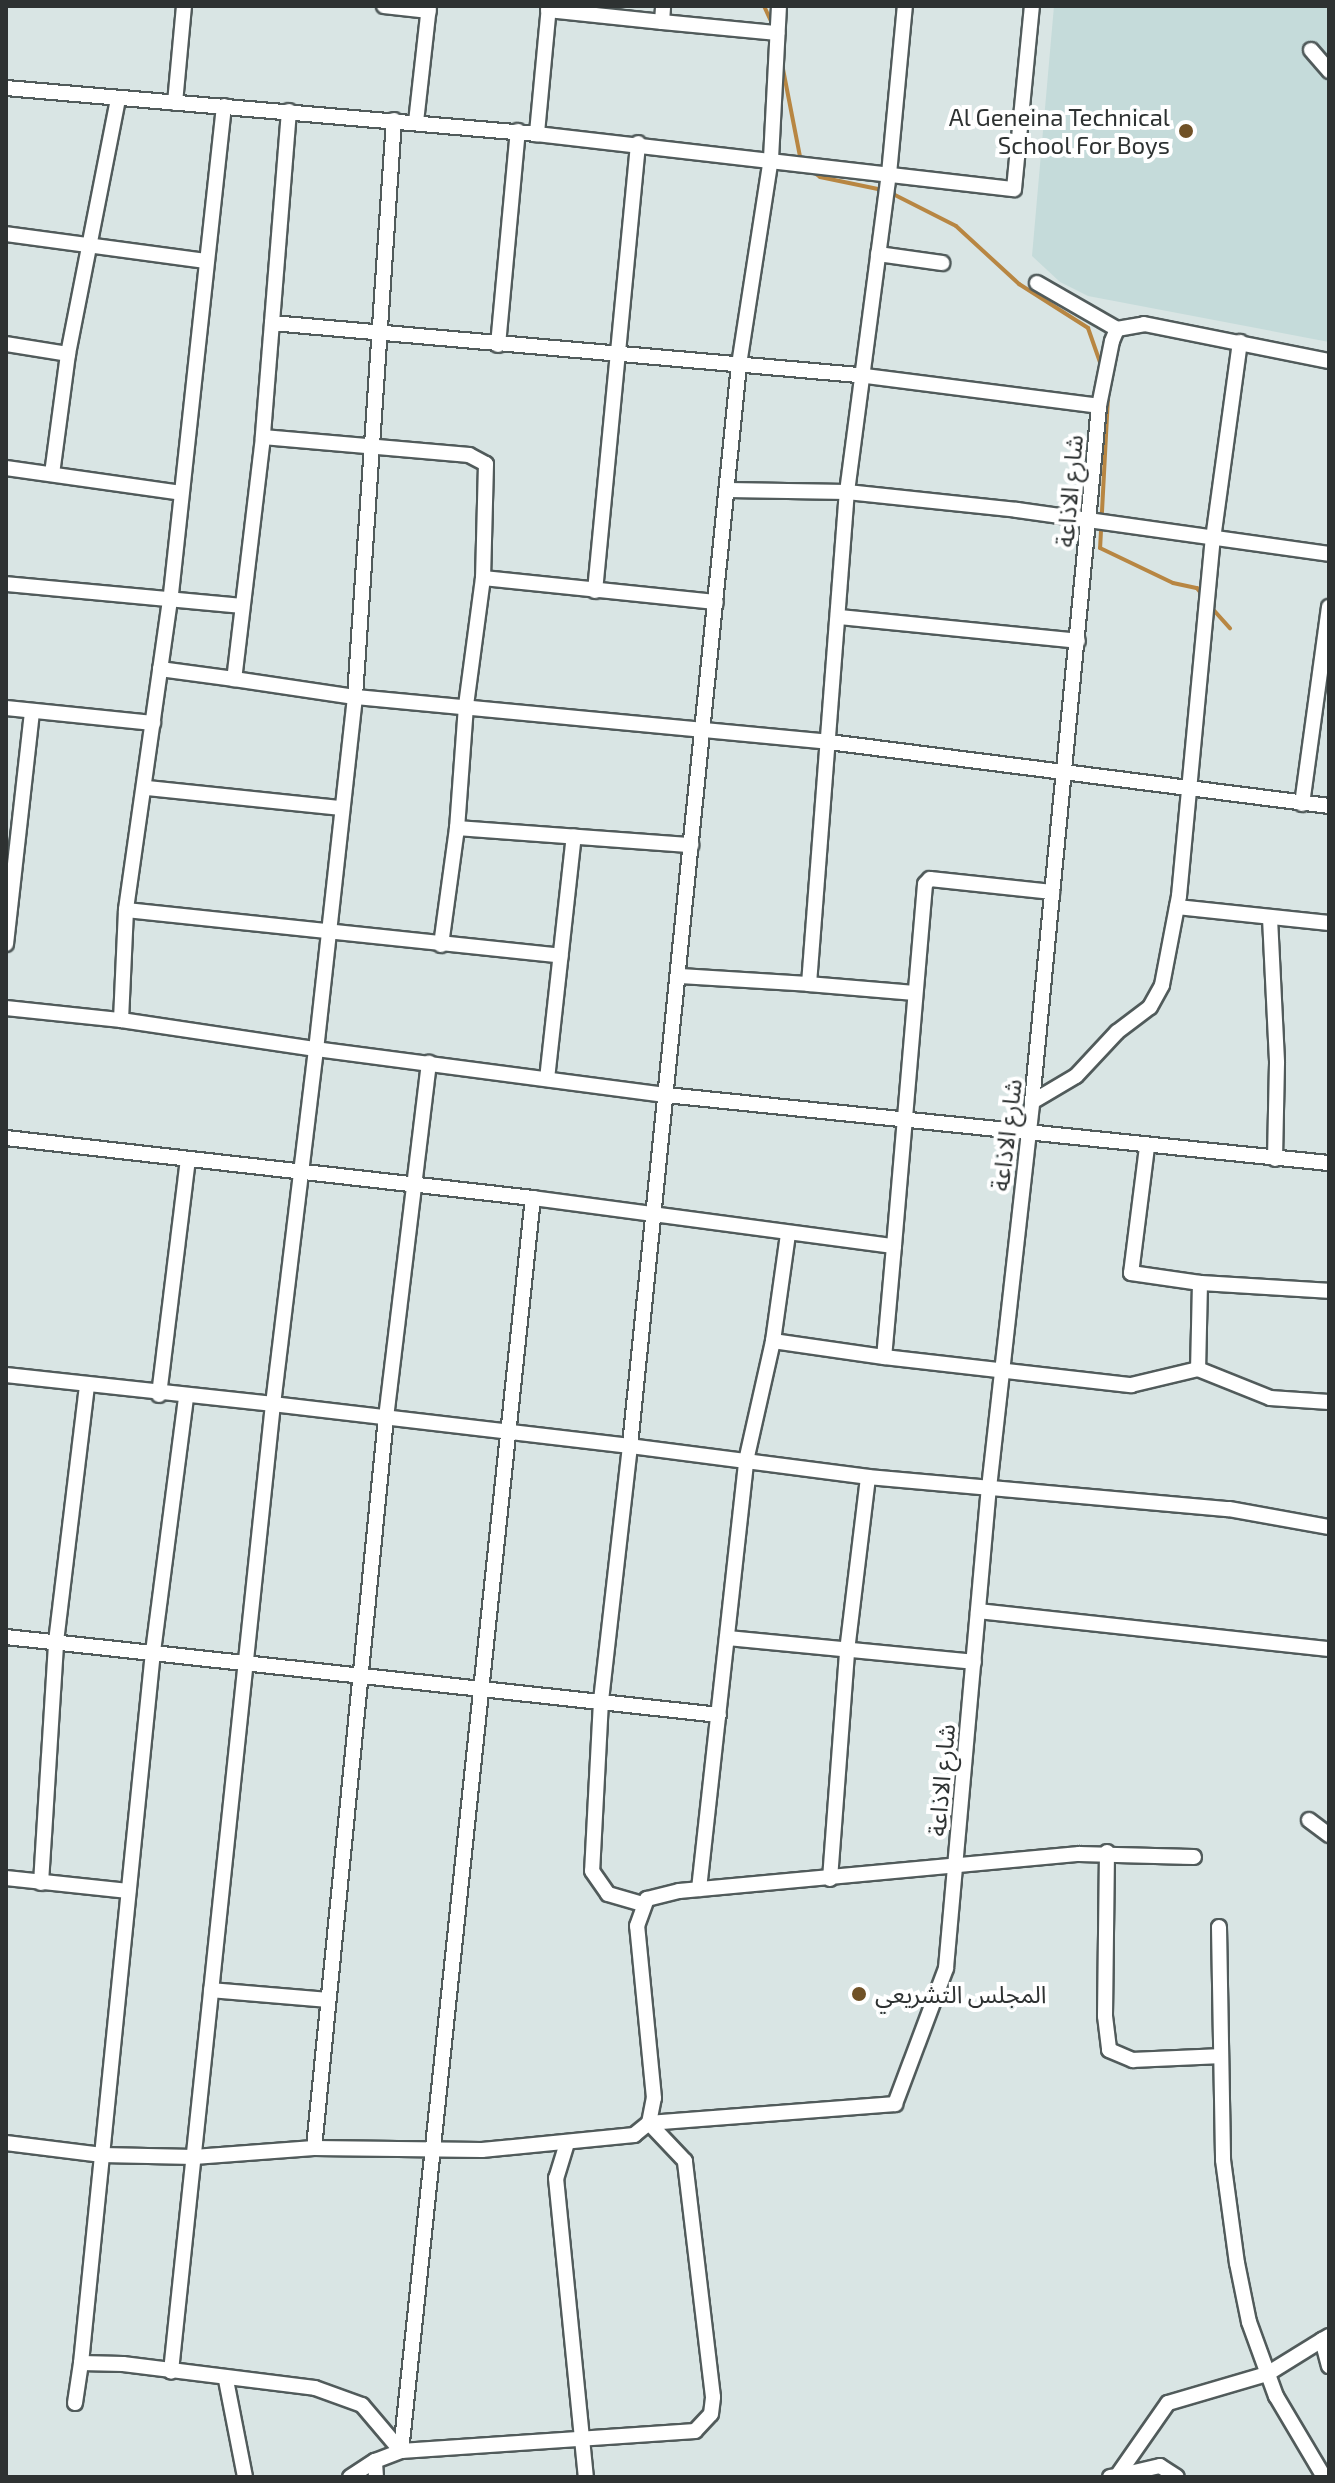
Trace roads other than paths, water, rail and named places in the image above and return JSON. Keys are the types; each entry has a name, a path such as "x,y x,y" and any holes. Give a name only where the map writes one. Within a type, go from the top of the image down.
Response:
{"street":[{"path":"175,103 184,6"},
{"path":"384,6 429,9 416,122"},
{"path":"662,22 663,6"},
{"path":"642,1904 608,1894 592,1871 601,1701 705,731 739,365 771,158 779,6"},
{"path":"809,984 858,375 889,174 905,6"},
{"path":"6,88 638,143 1014,189 1032,6"},
{"path":"537,134 548,8 777,33"},
{"path":"1311,50 1329,71"},
{"path":"52,474 68,354 118,99"},
{"path":"121,1020 126,910 147,788 170,600 224,106"},
{"path":"234,679 263,437 289,111"},
{"path":"171,2372 273,1404 355,697 382,335 394,120"},
{"path":"498,345 518,131"},
{"path":"595,591 638,143"},
{"path":"6,234 206,261"},
{"path":"878,254 942,263"},
{"path":"1037,283 1117,329 1144,324 1329,361"},
{"path":"272,323 858,375 1099,406"},
{"name":"شارع الاذاعة","path":"649,2123 895,2104 946,1968 989,1488 1032,1102 1099,406 1117,329"},
{"path":"1032,1102 1076,1076 1117,1032 1150,1007 1162,985 1177,907 1213,539 1240,342"},
{"path":"6,344 68,354"},
{"path":"263,437 483,459 489,470 483,578 466,706 457,828 441,945"},
{"path":"6,468 181,493"},
{"path":"728,490 847,492 1089,519 1329,554"},
{"path":"483,578 716,602"},
{"path":"6,584 241,606"},
{"path":"1302,804 1329,607"},
{"path":"839,617 1078,641"},
{"path":"160,669 355,697 829,742 1329,806"},
{"path":"6,708 153,723"},
{"path":"6,944 32,712"},
{"path":"147,788 342,808"},
{"path":"457,828 691,845"},
{"path":"547,1079 574,836"},
{"path":"884,1357 914,993 927,880 1052,892"},
{"path":"1177,907 1329,923"},
{"path":"126,910 328,934 561,956"},
{"path":"1270,918 1277,1063 1275,1159"},
{"path":"679,976 914,993"},
{"path":"6,1008 121,1020 666,1095 906,1116 1028,1134 1329,1163"},
{"path":"314,2148 386,1418 429,1063"},
{"path":"6,1138 654,1212 788,1234 894,1246"},
{"path":"1147,1147 1131,1273 1200,1283 1329,1291"},
{"path":"159,1395 188,1160"},
{"path":"401,2451 430,2151 533,1198"},
{"path":"699,1889 746,1461 773,1341 788,1234"},
{"path":"1198,1369 1200,1283"},
{"path":"773,1341 1001,1374 1131,1385 1198,1369 1270,1398 1329,1402"},
{"path":"6,1375 159,1395 273,1404 630,1446 868,1477 1229,1509 1329,1527"},
{"path":"41,1883 56,1642 87,1385"},
{"path":"75,2403 153,1652 186,1397"},
{"path":"830,1879 847,1651 868,1477"},
{"path":"978,1611 1329,1649"},
{"path":"6,1637 361,1673 719,1715"},
{"path":"727,1638 974,1662"},
{"path":"1309,1820 1329,1835"},
{"path":"1107,1852 1105,2016 1109,2050 1133,2060 1221,2056"},
{"path":"6,2143 102,2155 194,2157 314,2148 430,2151 567,2143 634,2135 649,2123 654,2098 637,1926 642,1904 653,1896 699,1889 1107,1852 1194,1857"},
{"path":"6,1878 128,1891"},
{"path":"1219,1927 1223,2160 1234,2248 1249,2322 1267,2374 1291,2426 1324,2477"},
{"path":"211,1990 328,2000"},
{"path":"350,2477 375,2461 401,2451 695,2431 711,2414 685,2161 649,2123"},
{"path":"567,2143 556,2178 586,2477"},
{"path":"1113,2476 1168,2403 1267,2374 1326,2338 1329,2366"},
{"path":"81,2363 315,2388 362,2405 401,2451"},
{"path":"226,2380 245,2477"},
{"path":"375,2461 376,2477"},
{"path":"1113,2476 1160,2466 1177,2477"}],"waterway":[{"path":"764,6 773,25"},
{"path":"782,64 801,162"},
{"path":"811,170 820,177 883,190"},
{"path":"891,193 956,226 1019,284 1088,328 1102,368"},
{"path":"1108,397 1100,548 1173,583 1197,588 1203,596"},
{"path":"1210,606 1230,628"}],"place":[{"name":"Al Geneina Technical School For Boys","path":"1186,131"},
{"name":"المجلس التشريعي","path":"859,1994"}]}
